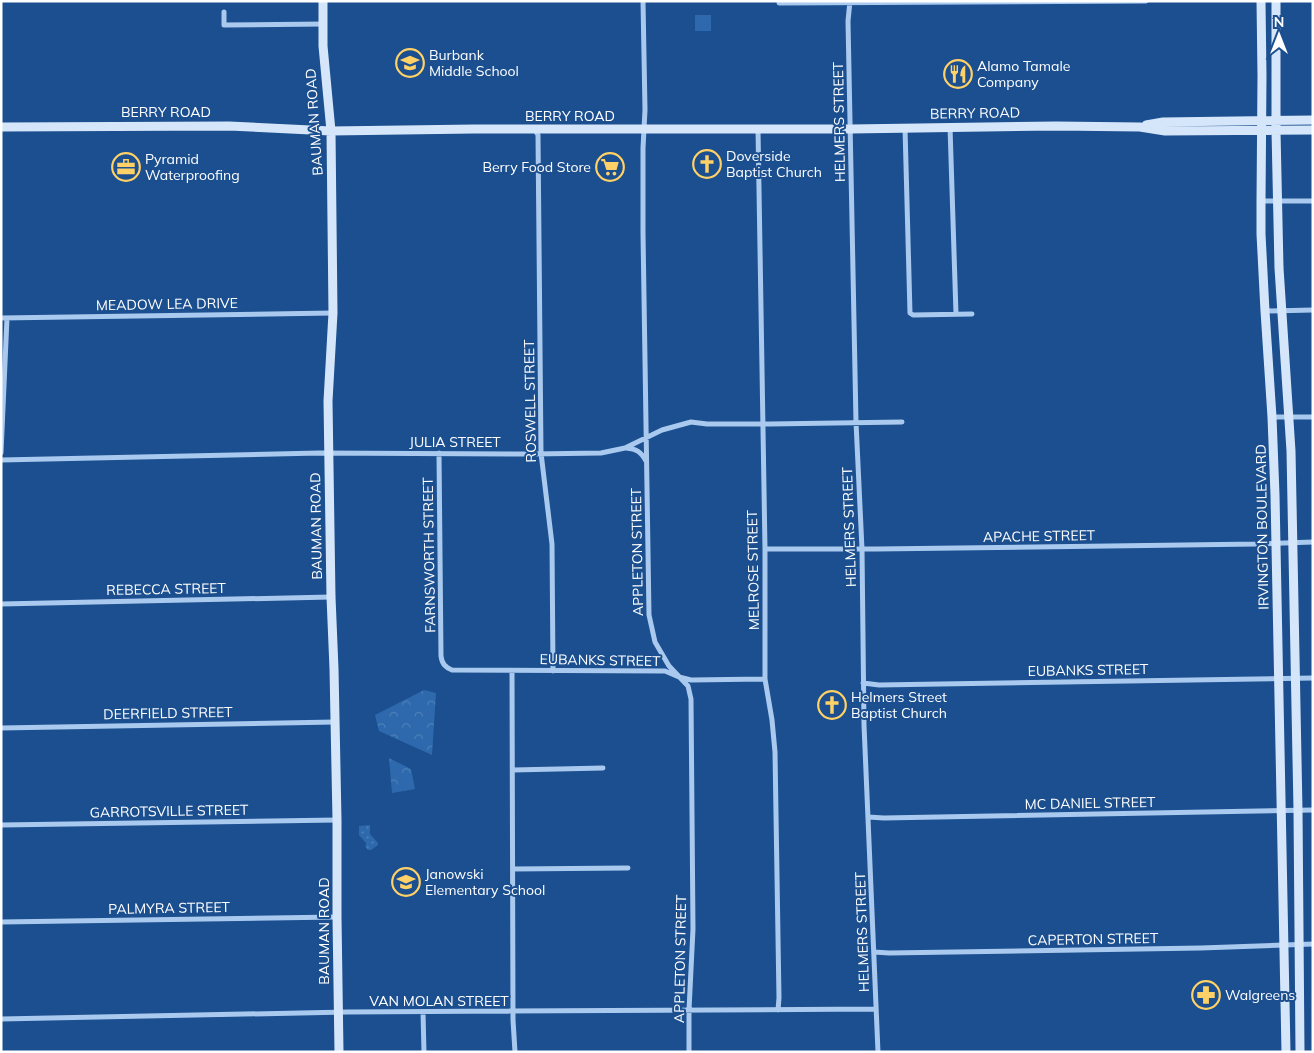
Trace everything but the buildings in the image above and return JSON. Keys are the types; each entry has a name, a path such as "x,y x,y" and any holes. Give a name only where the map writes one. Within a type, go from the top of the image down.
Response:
{"street":[{"name":"BAUMAN ROAD","path":"323,1 323,46 331,131 333,313 328,384 328,453 337,820 339,1052"},
{"name":"APPLETON STREET","path":"643,1 645,110 642,148 649,615 655,642 669,666 688,686 691,700 693,929 689,1052"},
{"path":"778,3 1146,1"},
{"name":"IRVINGTON BOULEVARD","path":"1261,1 1262,131 1260,201 1277,543 1286,1052"},
{"path":"1276,1 1278,200 1282,310 1290,417 1293,542 1300,1052"},
{"name":"HELMERS STREET","path":"850,2 848,21 856,422 862,549 863,683 878,1052"},
{"path":"224,12 224,25 324,24"},
{"name":"BERRY ROAD","path":"1140,127 1163,122 1313,120"},
{"name":"BERRY ROAD","path":"1,127 229,126 331,131 851,129 1056,126 1140,127 1165,131 1313,130"},
{"path":"950,127 956,314"},
{"path":"905,128 910,313 913,315 972,314"},
{"name":"MELROSE STREET","path":"758,129 765,550 765,678 775,752 778,1010"},
{"name":"ROSWELL STREET","path":"535,130 538,135 541,454 552,544 553,671"},
{"path":"1260,201 1313,200"},
{"path":"1265,311 1313,310"},
{"name":"MEADOW LEA DRIVE","path":"4,318 333,313"},
{"path":"1,460 4,318"},
{"path":"1266,332 1279,341 1285,352"},
{"path":"1272,417 1313,417"},
{"name":"JULIA STREET","path":"1,460 328,453 541,454 601,452 625,448 662,430 691,422 708,424 762,424 902,422"},
{"path":"625,448 634,448 642,454 647,462"},
{"name":"FARNSWORTH STREET","path":"439,453 441,656"},
{"name":"APACHE STREET","path":"765,550 1313,542"},
{"name":"REBECCA STREET","path":"1,604 331,597"},
{"name":"EUBANKS STREET","path":"441,656 445,666 452,670 664,671 691,680 765,678"},
{"path":"664,671 669,666"},
{"path":"512,671 512,869 515,1052"},
{"name":"EUBANKS STREET","path":"863,683 880,685 1313,678"},
{"path":"688,686 691,680"},
{"name":"DEERFIELD STREET","path":"1,728 334,722"},
{"path":"512,770 603,768"},
{"name":"MC DANIEL STREET","path":"868,817 914,818 1313,810"},
{"name":"GARROTSVILLE STREET","path":"1,825 337,820"},
{"path":"512,869 628,868"},
{"name":"PALMYRA STREET","path":"1,922 337,917"},
{"name":"CAPERTON STREET","path":"874,952 1201,948 1313,944"},
{"name":"VAN MOLAN STREET","path":"1,1020 339,1013 876,1009"},
{"path":"423,1012 424,1052"}],"green space":[{"path":"695,15 711,15 711,31 695,31"},
{"path":"424,690 436,693 432,755 379,731 375,715"},
{"path":"389,758 411,769 415,789 392,793"},
{"path":"370,825 370,834 378,845 368,850 365,846 366,843 359,835 359,826"}],"place":[{"name":"Burbank Middle School","path":"410,63"},
{"name":"Alamo Tamale Company","path":"958,74"},
{"name":"Doverside Baptist Church","path":"707,164"},
{"name":"Pyramid Waterproofing","path":"126,167"},
{"name":"Berry Food Store","path":"610,167"},
{"name":"Helmers Street Baptist Church","path":"832,705"},
{"name":"Janowski Elementary School","path":"406,882"},
{"name":"Walgreens","path":"1206,995"}]}
